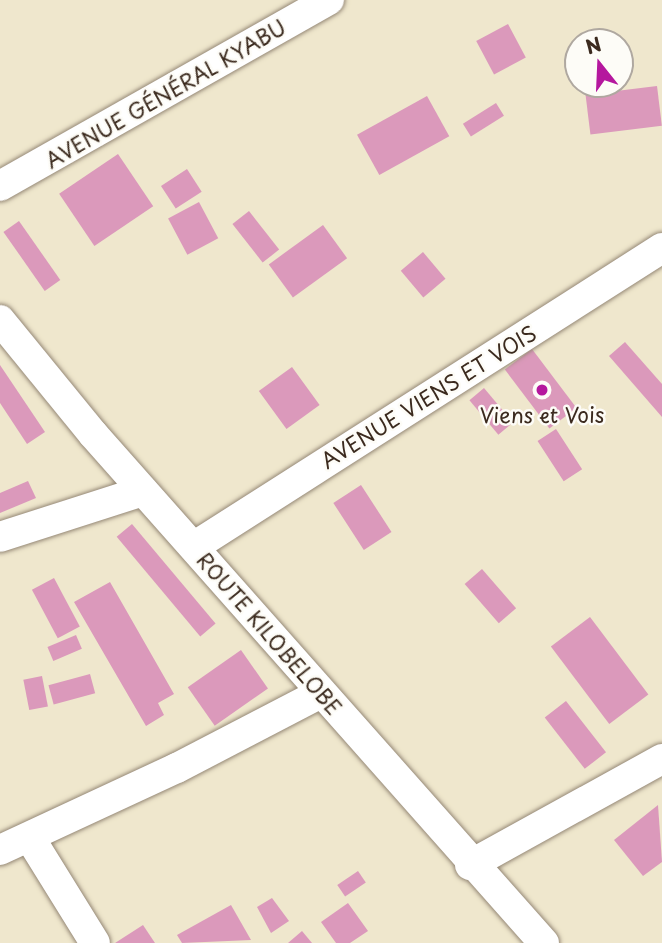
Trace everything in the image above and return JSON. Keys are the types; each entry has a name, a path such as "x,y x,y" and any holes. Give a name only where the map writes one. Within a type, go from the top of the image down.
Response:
{"street":[{"name":"AVENUE GÉNÉRAL KYABU","path":"0,186 329,0"},
{"name":"AVENUE VIENS ET VOIS","path":"195,546 662,248"},
{"name":"ROUTE KILOBELOBE","path":"0,320 143,491 195,546 470,865 544,943"},
{"path":"0,537 143,491"},
{"path":"0,850 30,838 321,693"},
{"path":"470,865 662,759"},
{"path":"30,838 95,943"}],"building":[{"path":"508,24 526,58 494,74 476,41"},
{"path":"657,86 662,126 590,134 586,98 634,98 634,89"},
{"path":"427,96 449,136 379,175 357,135"},
{"path":"496,103 504,116 471,136 463,124"},
{"path":"118,154 153,206 94,246 59,194"},
{"path":"187,169 202,192 176,209 161,186"},
{"path":"199,202 218,238 187,255 168,218"},
{"path":"249,211 279,250 263,263 232,224"},
{"path":"19,221 60,280 45,291 3,232"},
{"path":"323,225 347,258 293,298 269,264"},
{"path":"423,252 445,279 423,297 401,271"},
{"path":"625,342 662,384 662,417 609,356"},
{"path":"532,349 577,408 549,429 505,369"},
{"path":"0,365 45,432 27,444 0,403"},
{"path":"292,367 320,405 286,429 259,391"},
{"path":"484,388 513,422 498,435 469,400"},
{"path":"556,429 582,469 564,481 538,441"},
{"path":"28,481 36,498 0,513 0,493"},
{"path":"361,485 391,532 364,550 333,503"},
{"path":"132,524 216,624 200,636 117,537"},
{"path":"482,569 516,608 499,623 465,584"},
{"path":"54,578 80,627 58,638 32,590"},
{"path":"110,582 174,694 158,703 164,715 146,726 74,602"},
{"path":"590,617 648,694 609,724 551,646"},
{"path":"76,635 82,649 53,661 47,647"},
{"path":"241,650 268,689 215,726 188,687"},
{"path":"90,674 95,693 54,704 48,685"},
{"path":"42,676 48,706 29,710 23,680"},
{"path":"566,701 606,752 585,769 545,718"},
{"path":"658,805 662,862 643,876 614,840"},
{"path":"358,871 366,883 345,897 337,885"},
{"path":"272,898 289,921 271,933 257,907"},
{"path":"348,903 368,931 350,943 336,943 321,922"},
{"path":"231,905 251,940 182,943 177,935"},
{"path":"143,925 155,943 115,943"},
{"path":"302,931 312,943 288,943"}],"place":[{"name":"Viens et Vois","path":"542,390"}]}
